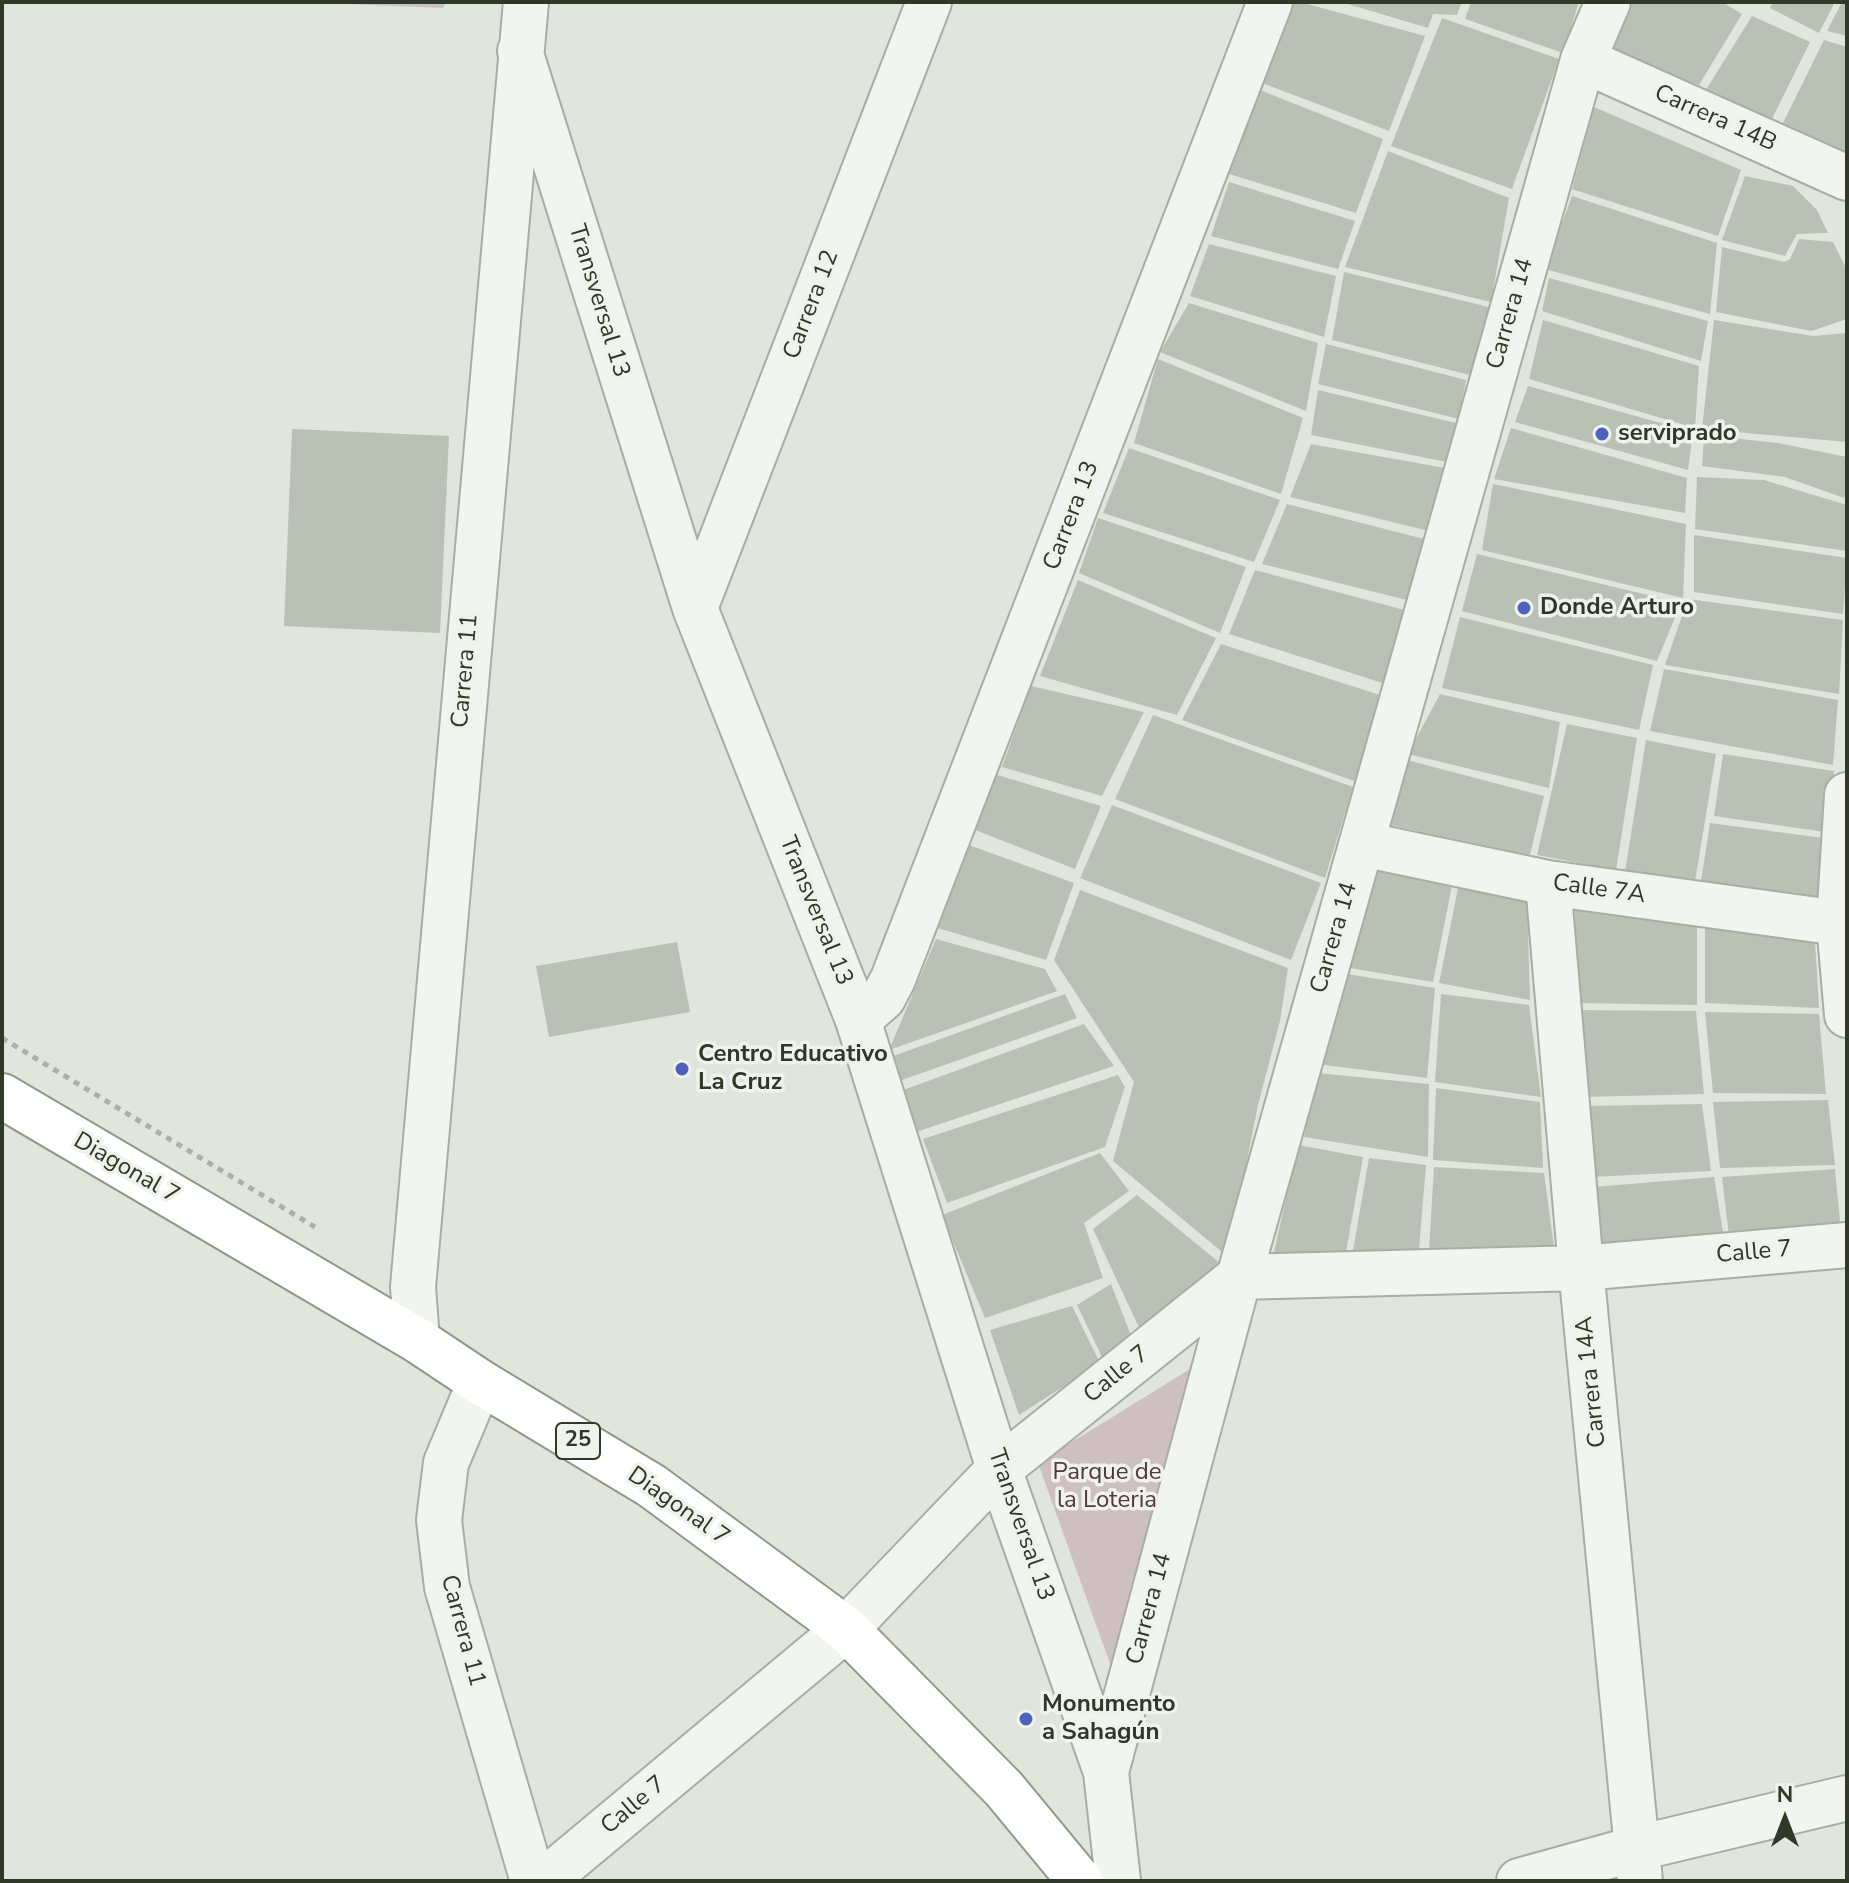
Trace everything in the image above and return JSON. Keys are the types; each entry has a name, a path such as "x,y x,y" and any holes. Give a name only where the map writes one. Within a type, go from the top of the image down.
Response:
{"highway":[{"name":"Diagonal 7","path":"2,1096 417,1340 480,1382 652,1486 846,1629 1004,1789 1080,1881"}],"street":[{"name":"Carrera 11","path":"417,1340 413,1287 526,2"},
{"name":"Carrera 12","path":"695,608 929,2"},
{"name":"Carrera 13","path":"858,1020 883,998 893,979 1270,2"},
{"name":"Carrera 14","path":"1118,1881 1106,1772 1239,1277 1583,60 1608,2"},
{"name":"Transversal 13","path":"520,51 695,608 858,1020 999,1469 1106,1772"},
{"name":"Carrera 14B","path":"1583,60 1847,178"},
{"path":"1847,795 1839,923 1847,1015"},
{"name":"Calle 7A","path":"1362,844 1548,883 1839,923"},
{"name":"Carrera 14A","path":"1548,883 1581,1268 1639,1864"},
{"name":"Calle 7","path":"544,1881 846,1629 999,1469 1239,1277 1581,1268 1847,1245"},
{"name":"Carrera 11","path":"480,1382 446,1463 439,1520 447,1587 533,1881"},
{"path":"1519,1881 1639,1864 1847,1798"}],"green space":[{"path":"302,2 446,2 443,8"},
{"name":"Parque de la Loteria","path":"1195,1366 1113,1672 1038,1463"}],"building":[{"path":"1292,2 1425,36 1389,131 1262,83"},
{"path":"1341,2 1462,2 1457,15 1433,14 1428,28"},
{"path":"1471,2 1579,2 1563,53 1465,19"},
{"path":"1620,2 1722,2 1742,14 1699,85 1602,49"},
{"path":"1773,2 1835,2 1819,33 1770,8"},
{"path":"1842,2 1847,2 1847,36 1827,31"},
{"path":"1752,16 1810,42 1772,119 1704,93"},
{"path":"1442,18 1559,59 1512,189 1391,146"},
{"path":"1824,40 1847,47 1847,158 1782,125"},
{"path":"1260,90 1383,139 1356,213 1229,174"},
{"path":"1594,107 1741,170 1718,236 1572,189"},
{"path":"1388,151 1509,198 1491,302 1345,267"},
{"path":"1745,176 1793,186 1817,210 1828,233 1797,234 1785,256 1722,240"},
{"path":"1229,182 1355,221 1338,269 1211,236"},
{"path":"1572,196 1717,243 1710,314 1545,269"},
{"path":"1799,239 1833,242 1845,266 1847,319 1811,331 1716,312 1722,247 1784,262 1790,259"},
{"path":"1209,244 1336,276 1324,337 1190,296"},
{"path":"1344,272 1489,307 1470,375 1332,340"},
{"path":"1549,278 1708,321 1701,361 1542,311"},
{"path":"1189,303 1318,343 1306,411 1160,352"},
{"path":"1543,320 1699,366 1695,428 1529,379"},
{"path":"1714,320 1813,336 1847,333 1847,442 1702,429"},
{"path":"1326,344 1466,380 1459,419 1318,384"},
{"path":"1158,359 1303,418 1281,494 1134,443"},
{"path":"1528,386 1693,432 1688,470 1515,422"},
{"path":"1318,390 1456,423 1447,462 1311,435"},
{"path":"1511,428 1687,478 1685,513 1494,479"},
{"path":"292,429 449,436 440,633 284,626"},
{"path":"1704,435 1778,443 1847,457 1844,498 1785,477 1702,466"},
{"path":"1311,444 1445,468 1437,533 1290,497"},
{"path":"1129,448 1280,500 1254,562 1103,513"},
{"path":"1697,477 1764,480 1847,505 1847,551 1695,529"},
{"path":"1493,484 1686,524 1683,598 1482,550"},
{"path":"1287,504 1432,541 1415,602 1262,564"},
{"path":"1098,518 1246,567 1220,633 1079,573"},
{"path":"1694,535 1847,558 1843,614 1694,592"},
{"path":"1477,554 1681,603 1657,661 1462,611"},
{"path":"1255,570 1412,612 1389,685 1229,634"},
{"path":"1078,580 1216,638 1177,715 1040,676"},
{"path":"1688,599 1843,620 1839,694 1665,665"},
{"path":"1460,617 1653,665 1639,730 1442,688"},
{"path":"1221,644 1380,695 1357,782 1182,720"},
{"path":"1664,669 1838,700 1833,765 1650,731"},
{"path":"1031,686 1144,712 1102,796 1002,767"},
{"path":"1440,694 1560,722 1549,788 1408,754"},
{"path":"1153,715 1353,787 1325,878 1115,799"},
{"path":"1567,724 1637,738 1616,870 1537,855"},
{"path":"1646,740 1716,754 1695,881 1625,872"},
{"path":"1723,754 1834,771 1832,833 1714,816"},
{"path":"1403,759 1544,796 1530,855 1385,824"},
{"path":"994,774 1101,806 1075,869 975,830"},
{"path":"1112,805 1321,883 1291,960 1080,878"},
{"path":"1710,823 1831,839 1826,901 1701,881"},
{"path":"966,844 1074,883 1046,960 934,927"},
{"path":"1377,865 1453,880 1433,982 1344,967"},
{"path":"1459,883 1527,900 1530,1000 1439,983"},
{"path":"1080,890 1288,968 1280,1021 1258,1105 1228,1257 1113,1161 1134,1082 1054,960"},
{"path":"1575,906 1697,919 1697,1005 1576,1003"},
{"path":"1705,922 1815,941 1819,1008 1705,1003"},
{"path":"936,939 1045,969 1057,991 889,1050"},
{"path":"677,942 690,1012 549,1037 536,966"},
{"path":"1347,974 1435,988 1427,1078 1317,1064"},
{"path":"1065,994 1077,1018 891,1084 885,1059"},
{"path":"1441,994 1529,1005 1541,1097 1435,1082"},
{"path":"1577,1010 1696,1011 1704,1094 1583,1097"},
{"path":"1705,1012 1819,1014 1826,1094 1713,1093"},
{"path":"1084,1024 1114,1066 916,1132 895,1093"},
{"path":"1317,1073 1429,1084 1428,1157 1304,1137"},
{"path":"1118,1075 1125,1087 1105,1147 947,1203 923,1139"},
{"path":"1436,1088 1540,1102 1543,1168 1433,1160"},
{"path":"1828,1100 1835,1165 1720,1168 1713,1102"},
{"path":"1702,1104 1711,1171 1592,1177 1584,1106"},
{"path":"1298,1145 1363,1157 1346,1252 1274,1252"},
{"path":"1100,1153 1129,1191 1084,1223 1103,1278 985,1318 942,1215"},
{"path":"1369,1158 1426,1165 1419,1250 1353,1251"},
{"path":"1434,1167 1544,1173 1554,1247 1429,1250"},
{"path":"1835,1169 1841,1232 1729,1236 1722,1177"},
{"path":"1714,1177 1724,1238 1599,1252 1593,1187"},
{"path":"1137,1195 1221,1264 1142,1334 1093,1229"},
{"path":"1111,1284 1132,1338 1102,1357 1077,1305"},
{"path":"1072,1306 1100,1363 1019,1415 990,1330"}],"place":[{"name":"serviprado","path":"1602,434"},
{"name":"Donde Arturo","path":"1524,608"},
{"name":"Centro Educativo La Cruz","path":"682,1069"},
{"name":"Monumento a Sahagún","path":"1026,1719"}]}
